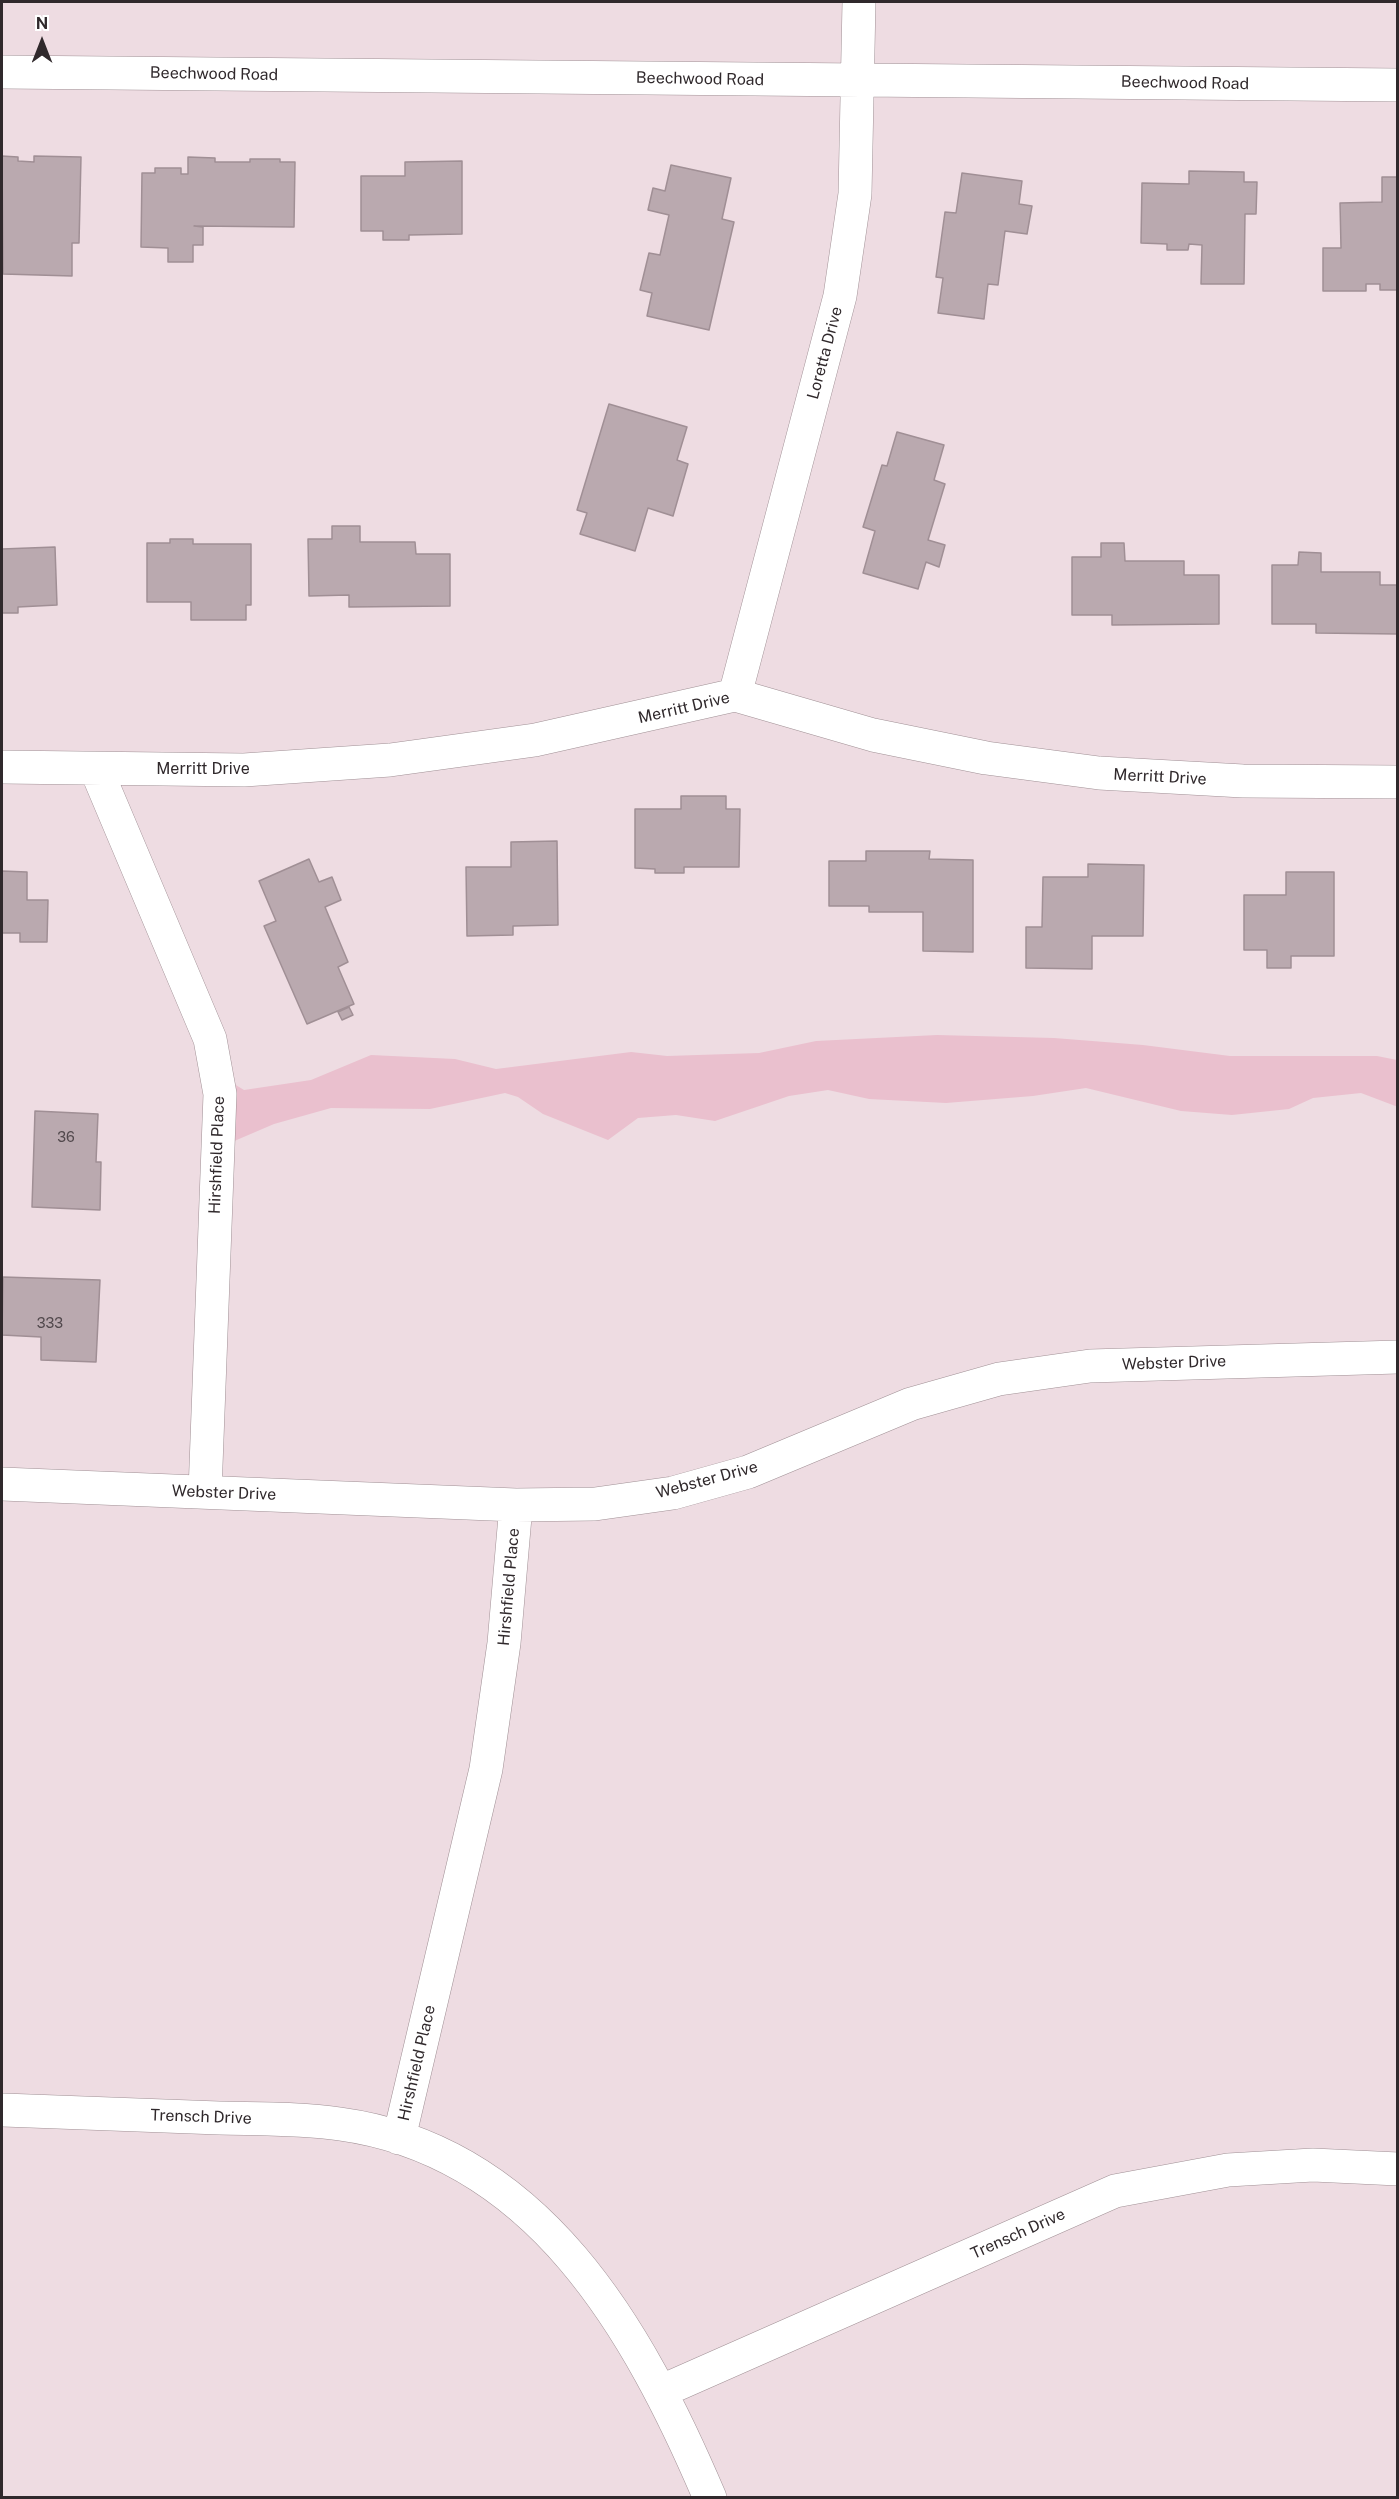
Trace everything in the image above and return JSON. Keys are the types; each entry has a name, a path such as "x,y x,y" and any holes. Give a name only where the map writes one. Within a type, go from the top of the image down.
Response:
{"street":[{"name":"Loretta Drive","path":"735,695 840,296 855,194 859,2"},
{"name":"Beechwood Road","path":"2,72 1398,85"},
{"name":"Merritt Drive","path":"2,767 244,770 390,760 535,740 735,695 873,735 986,758 1088,772 1242,781 1398,783"},
{"name":"Hirshfield Place","path":"96,769 210,1039 218,1084 219,1122 205,1492"},
{"name":"Webster Drive","path":"2,1484 516,1505 595,1504 672,1493 748,1472 911,1404 999,1379 1090,1366 1398,1357"},
{"name":"Hirshfield Place","path":"516,1505 504,1643 486,1769 399,2138 457,2162 506,2192 558,2239 607,2302 662,2391 710,2498"},
{"name":"Trensch Drive","path":"2,2110 313,2121 342,2124 399,2138"},
{"name":"Trensch Drive","path":"662,2391 1115,2191 1228,2170 1313,2165 1398,2169"}],"shaded area":[{"path":"937,1035 1054,1038 1143,1045 1230,1056 1377,1056 1397,1060 1398,1107 1361,1093 1313,1098 1289,1109 1232,1115 1181,1111 1086,1088 1033,1096 946,1103 869,1099 828,1090 789,1096 715,1121 676,1115 638,1118 608,1140 543,1114 518,1097 505,1093 430,1109 331,1108 274,1124 225,1145 216,1073 244,1090 311,1080 371,1055 455,1059 496,1069 631,1052 667,1056 759,1053 816,1041"}],"building":[{"path":"2,156 18,157 18,161 34,162 34,156 81,157 79,243 72,243 72,276 3,274"},
{"path":"188,157 215,158 215,162 280,159 280,162 295,162 294,227 194,226 203,227 203,245 193,245 193,262 168,262 168,248 141,247 142,173 155,173 155,168 181,168 181,174 188,174"},
{"path":"462,161 462,234 409,235 409,240 383,240 383,231 361,231 361,176 405,176 405,162"},
{"path":"671,165 731,178 722,219 734,222 709,330 647,316 652,293 640,290 649,253 660,255 669,215 648,210 653,188 665,191"},
{"path":"1189,171 1244,172 1244,182 1257,182 1256,214 1245,214 1244,284 1201,284 1202,245 1189,244 1188,250 1167,250 1167,244 1141,243 1142,183 1189,184"},
{"path":"962,173 1022,181 1019,204 1032,206 1027,234 1005,231 998,285 988,284 984,319 938,313 943,278 936,277 945,212 956,213"},
{"path":"1382,177 1398,177 1398,290 1380,290 1380,284 1366,284 1366,291 1323,291 1323,248 1341,248 1340,203 1382,202"},
{"path":"609,404 687,427 677,460 688,464 673,516 648,508 635,551 580,534 587,513 577,510"},
{"path":"897,432 944,445 934,480 945,484 928,540 945,545 939,567 926,562 918,589 863,573 875,531 863,527 882,465 887,466"},
{"path":"332,526 360,526 360,542 415,542 416,554 450,554 450,606 349,607 349,595 309,596 308,539 332,539"},
{"path":"170,539 193,539 193,544 251,544 251,605 246,605 246,620 191,620 191,602 147,602 147,543 170,543"},
{"path":"1101,543 1124,543 1125,561 1184,561 1184,575 1219,575 1219,624 1112,625 1112,615 1072,615 1072,557 1101,557"},
{"path":"55,547 57,605 18,607 18,613 2,613 2,549"},
{"path":"1299,552 1321,553 1321,572 1380,572 1380,585 1398,585 1398,634 1316,633 1316,624 1272,624 1272,565 1298,565"},
{"path":"681,796 726,796 726,809 740,809 739,867 684,867 684,873 655,873 655,869 635,868 635,809 681,809"},
{"path":"557,841 558,925 513,926 513,935 467,936 466,867 511,867 511,842"},
{"path":"866,851 930,851 929,859 973,860 973,952 923,951 923,912 869,912 869,906 829,906 829,861 866,861"},
{"path":"309,859 319,882 332,877 341,900 325,907 348,962 338,967 354,1004 307,1024 264,926 276,921 259,881"},
{"path":"1088,864 1144,865 1143,936 1092,936 1092,969 1026,968 1026,927 1042,927 1043,877 1088,877"},
{"path":"2,871 27,872 27,900 48,900 47,942 20,942 20,933 2,933"},
{"path":"1286,872 1334,872 1334,956 1291,956 1291,968 1267,968 1267,950 1244,950 1244,895 1286,895"},
{"path":"349,1007 353,1015 342,1020 338,1012"},
{"path":"35,1111 98,1114 96,1162 101,1162 100,1210 32,1207"},
{"path":"3,1277 100,1280 96,1362 41,1360 41,1337 2,1335"}]}
